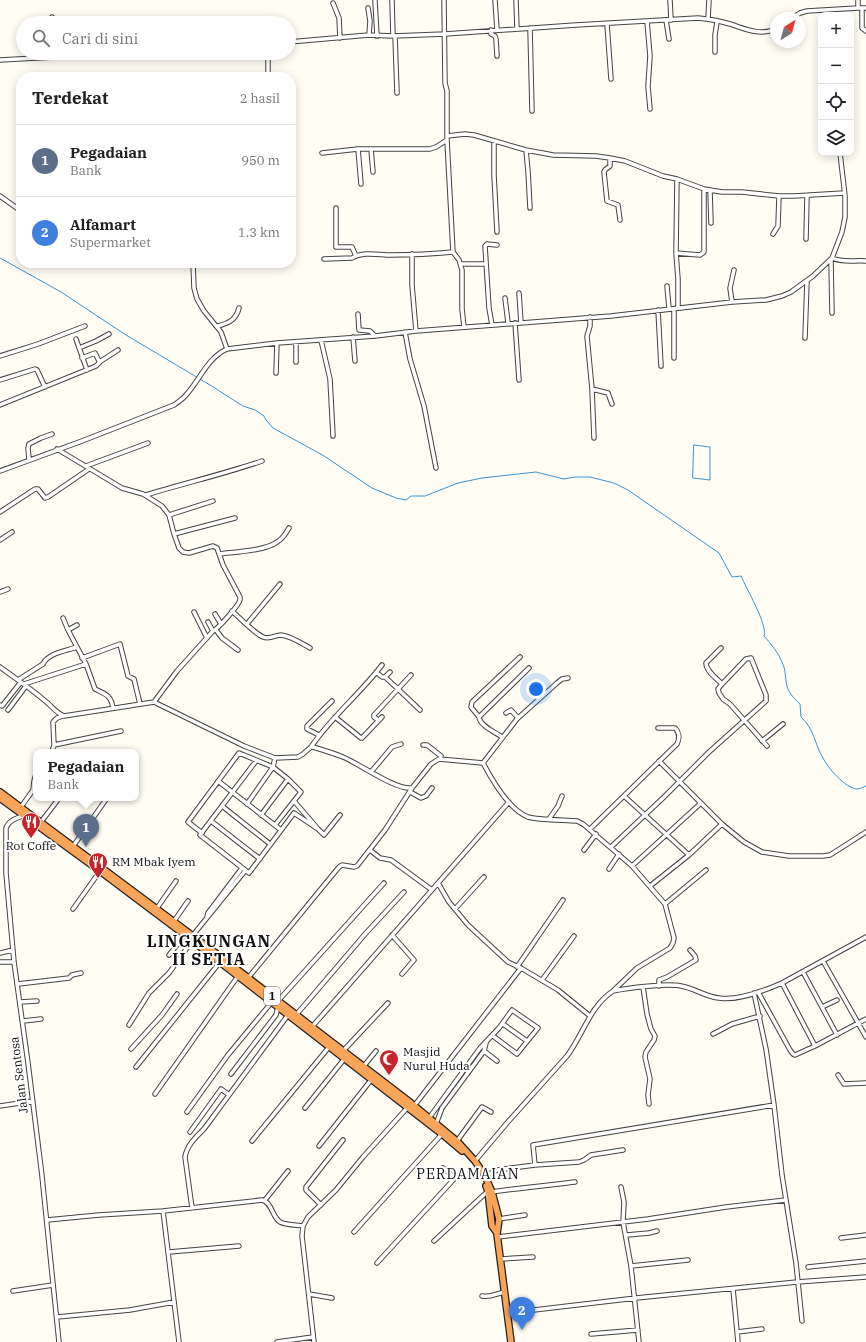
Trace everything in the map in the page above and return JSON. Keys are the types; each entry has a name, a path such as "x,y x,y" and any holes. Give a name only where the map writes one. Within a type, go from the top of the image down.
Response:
{"highway":[{"name":"1","path":"0,792 21,807 26,814 185,936 193,938 248,978 278,1004 288,1015 343,1051 457,1141 475,1161 485,1176 499,1219 498,1235 511,1342"},
{"name":"1","path":"0,798 41,822 74,845 174,921 220,962 271,1003 278,1004 296,1015 329,1046 371,1080 411,1105 473,1163 490,1191 492,1226 498,1235"}],"street":[{"path":"392,0 397,93"},
{"path":"444,0 445,83 447,99 447,138 453,252 461,264 464,327"},
{"path":"495,0 497,30"},
{"path":"516,0 517,29"},
{"path":"669,39 668,20 670,0"},
{"path":"708,19 710,0"},
{"path":"858,0 862,8 862,28 866,31"},
{"path":"375,1 377,36"},
{"path":"333,3 339,18 340,38"},
{"path":"368,8 370,21 369,35"},
{"path":"804,12 862,8"},
{"path":"296,41 369,35 394,36 445,34 647,21 708,19 755,32 770,30"},
{"path":"647,21 650,56 648,86 650,109"},
{"path":"715,52 717,22"},
{"path":"607,24 611,79"},
{"path":"530,28 532,111"},
{"path":"491,30 491,34 495,36 496,39 497,56"},
{"path":"0,60 16,59"},
{"path":"268,60 268,72"},
{"path":"322,152 358,148 430,149 436,147 447,138 468,135 526,150 553,155 596,156 625,161 663,176 677,179 704,189 727,193 750,192 779,196 807,196 844,193"},
{"path":"494,141 496,232"},
{"path":"358,148 361,184"},
{"path":"371,149 373,172"},
{"path":"526,150 530,208"},
{"path":"832,313 832,259 844,223 845,206 840,156"},
{"path":"610,158 610,166 604,172 607,201 618,205 620,220"},
{"path":"674,358 678,279 676,253 677,179"},
{"path":"676,253 700,255 704,252 704,189"},
{"path":"710,190 711,223"},
{"path":"0,196 16,207"},
{"path":"773,234 778,226 779,196"},
{"path":"806,239 807,196"},
{"path":"336,208 336,247 352,247 356,256"},
{"path":"492,325 486,264 486,245 497,244"},
{"path":"324,259 352,258 370,254 391,255 453,252"},
{"path":"412,254 412,286 416,331"},
{"path":"0,471 174,405 186,396 200,374 213,359 227,349 277,343 375,336 508,323 611,316 774,298 791,292 832,259 845,261 866,261"},
{"path":"461,264 486,264"},
{"path":"193,268 196,299 204,311 218,326 223,335 227,349"},
{"path":"732,302 730,288 734,270"},
{"path":"805,338 806,281"},
{"path":"667,286 669,309"},
{"path":"519,294 521,322"},
{"path":"505,298 508,323"},
{"path":"218,326 233,319 239,308"},
{"path":"658,310 661,366"},
{"path":"358,314 359,330 370,331 375,336"},
{"path":"590,317 590,326 587,336 592,389 594,438"},
{"path":"515,323 519,380"},
{"path":"0,356 38,344 85,326"},
{"path":"405,332 410,359 424,406 436,468"},
{"path":"79,348 109,334"},
{"path":"353,337 355,361"},
{"path":"76,339 87,370"},
{"path":"322,340 330,379 333,436"},
{"path":"296,342 296,362"},
{"path":"276,373 277,343"},
{"path":"0,405 96,366 118,350"},
{"path":"82,358 94,354 99,361 101,361"},
{"path":"0,380 35,369 46,387"},
{"path":"592,389 598,392 608,393 612,404"},
{"path":"29,459 29,444 52,434"},
{"path":"0,512 35,489 38,489 45,498 48,497 88,468 148,443"},
{"path":"57,450 124,489 146,495 162,506 169,515 179,548 183,552 189,553 213,546 217,548 223,565 240,598 240,601 222,624 177,671 154,702"},
{"path":"146,495 209,477 229,473 262,461"},
{"path":"169,515 213,501"},
{"path":"174,534 235,518"},
{"path":"219,554 274,545 281,540 289,528"},
{"path":"0,540 12,532"},
{"path":"247,624 280,584"},
{"path":"0,592 8,589"},
{"path":"232,611 264,638 272,638 282,635 293,638 310,648"},
{"path":"194,612 207,638"},
{"path":"215,614 222,624"},
{"path":"64,618 68,630 86,664 94,689 108,695 113,708"},
{"path":"208,622 214,631 238,650"},
{"path":"68,630 77,625"},
{"path":"82,658 120,644 128,676 134,679 140,704"},
{"path":"0,705 2,706 22,683 50,656 77,647"},
{"path":"721,648 706,663 706,666 711,674 722,684"},
{"path":"502,737 479,720 472,707 472,702 520,657"},
{"path":"611,847 708,752 744,720 764,703 767,697 751,658 746,659 718,689 721,696 744,720 767,746"},
{"path":"8,710 22,683 86,664"},
{"path":"53,749 53,722 57,718 154,702 244,746 275,758 298,757 303,754 382,665"},
{"path":"0,668 46,701 57,713 64,716"},
{"path":"478,717 529,668"},
{"path":"376,672 398,689 420,710"},
{"path":"385,678 390,672"},
{"path":"378,720 374,717 374,715 411,675"},
{"path":"482,764 518,718 562,679 568,678"},
{"path":"319,735 307,728 307,726 332,701"},
{"path":"506,713 511,710 518,718"},
{"path":"335,717 361,738 382,717"},
{"path":"762,741 783,724"},
{"path":"590,829 677,744 679,735 677,730 673,727 658,728"},
{"path":"54,745 121,731"},
{"path":"371,772 392,747 401,744"},
{"path":"422,745 427,745 430,747 441,756 440,759"},
{"path":"310,746 342,756 396,785 412,788"},
{"path":"202,832 188,822 239,753 273,767 301,792 275,825"},
{"path":"247,804 273,767 275,758"},
{"path":"248,978 340,867 344,865 354,867 370,850 385,830 412,788 431,764 440,759 482,764"},
{"path":"256,761 200,836 243,870 249,873 294,813 324,834 340,815"},
{"path":"659,762 722,824 744,842 762,852 789,856 830,855 866,832"},
{"path":"475,1161 490,1142 567,1056 575,1045 590,1016 608,994 637,968 672,946 674,938 665,904 632,866 619,854 580,822 529,817 518,812 495,786 482,764"},
{"path":"261,815 288,779"},
{"path":"218,781 281,830"},
{"path":"410,792 421,798 426,796 432,788"},
{"path":"21,807 33,790"},
{"path":"549,819 558,806 562,796"},
{"path":"624,796 689,855"},
{"path":"41,822 57,801"},
{"path":"74,845 105,801"},
{"path":"294,801 318,829"},
{"path":"311,1029 509,802"},
{"path":"632,866 701,803"},
{"path":"222,806 270,844"},
{"name":"Jalan Sentosa","path":"26,814 9,822 7,825 5,833 6,881 14,962 23,1021 47,1220 59,1342"},
{"path":"211,821 260,859"},
{"path":"650,886 689,855 722,824"},
{"path":"584,850 596,834"},
{"path":"370,850 380,858 391,860 432,890"},
{"path":"609,869 619,854"},
{"path":"128,1026 149,993 169,973 207,918 208,913 243,870"},
{"path":"665,904 706,870"},
{"path":"73,909 100,871"},
{"path":"455,909 484,876"},
{"path":"157,908 176,881"},
{"path":"231,1074 276,1015 278,1004 384,883"},
{"path":"438,883 450,902 468,925 508,962 558,990 590,1016"},
{"path":"296,1015 366,933 404,892"},
{"path":"277,1342 314,1340 302,1226 312,1213 336,1190 362,1157 411,1105 519,968 563,900"},
{"path":"174,921 188,901"},
{"path":"392,935 414,960 402,974"},
{"path":"169,955 185,936"},
{"path":"542,980 574,936"},
{"path":"613,991 643,987 680,985 719,998 731,998 756,992 782,983 866,937"},
{"path":"0,952 13,950"},
{"path":"659,986 659,979 667,977 696,960 695,956 690,950"},
{"path":"823,961 866,1037"},
{"path":"0,962 14,962"},
{"path":"136,1066 178,1016 220,962"},
{"path":"803,972 837,1035"},
{"path":"18,984 68,978 72,975 81,973"},
{"path":"155,1094 238,976"},
{"path":"782,983 815,1046"},
{"path":"643,987 647,1014 655,1036 646,1052 645,1057 650,1079 648,1095 649,1104"},
{"path":"756,992 774,1105 786,1200 796,1263 802,1321"},
{"path":"756,992 792,1054 798,1054 815,1046 866,1019"},
{"path":"131,1049 162,1015 177,994"},
{"path":"822,1007 837,1000"},
{"path":"20,1002 37,1001"},
{"path":"187,1112 228,1055 271,1003"},
{"path":"343,1051 388,1003"},
{"path":"429,1118 480,1048 493,1036 512,1010 538,1028 517,1054 493,1036"},
{"path":"192,1208 184,1157 185,1154 190,1144 204,1129 228,1094 288,1015"},
{"path":"713,1034 732,1024 760,1016"},
{"path":"23,1021 41,1019"},
{"path":"503,1024 527,1041"},
{"path":"436,1124 442,1108 484,1051 486,1043"},
{"path":"252,1141 329,1046"},
{"path":"363,1066 376,1051"},
{"path":"484,1051 497,1061"},
{"path":"304,1108 345,1058"},
{"path":"838,1075 844,1084 866,1083"},
{"path":"319,1146 371,1080"},
{"path":"190,1132 221,1090 228,1094"},
{"path":"0,1106 32,1102"},
{"path":"535,1165 533,1145 774,1105"},
{"path":"457,1141 482,1107 491,1112"},
{"path":"354,1232 442,1134"},
{"path":"321,1205 306,1190 306,1187 343,1140"},
{"path":"485,1176 497,1170 535,1165 579,1162 590,1155 623,1150"},
{"path":"377,1263 455,1178 443,1168"},
{"path":"265,1200 288,1171"},
{"path":"434,1241 490,1191 576,1182"},
{"path":"621,1187 624,1202 624,1222 631,1266 639,1342"},
{"path":"47,1220 163,1211 265,1200"},
{"path":"265,1200 279,1221 302,1226"},
{"path":"498,1235 624,1222 786,1200"},
{"path":"163,1211 179,1342"},
{"path":"499,1219 525,1215"},
{"path":"626,1235 657,1231"},
{"path":"841,1238 866,1235"},
{"path":"169,1252 239,1246"},
{"path":"501,1259 533,1257"},
{"path":"631,1266 688,1260"},
{"path":"808,1267 866,1261"},
{"path":"508,1313 634,1298 797,1282 866,1277"},
{"path":"13,1291 53,1285"},
{"path":"733,1289 738,1342"},
{"path":"482,1296 491,1296 497,1293 505,1292"},
{"path":"308,1294 332,1298"},
{"path":"57,1317 123,1311 174,1302"},
{"path":"737,1332 762,1329"},
{"path":"591,1334 638,1330"}],"waterway":[{"path":"0,258 16,267"},
{"path":"18,268 61,292 126,335 243,406 255,410 264,416 273,428 324,456 372,488 396,498 406,500 411,496 425,496 458,483 482,478 536,472 564,479 590,477 614,483 628,490 719,553 732,577 741,576 760,615 763,624 764,636 780,658 785,671 788,689 792,696 800,704 801,717 812,732 825,762 837,777 852,788 857,789 866,786"},
{"path":"694,445 710,447 710,480 693,478 694,445"}],"place":[{"name":"Rot Coffe","path":"31,839"},
{"name":"Pegadaian","path":"86,847"},
{"name":"RM Mbak Iyem","path":"98,879"},
{"name":"Masjid Nurul Huda","path":"389,1076"},
{"name":"Alfamart","path":"522,1330"}],"district":[{"name":"LINGKUNGAN II SETIA","path":"209,950"},
{"name":"PERDAMAIAN","path":"468,1174"}]}
